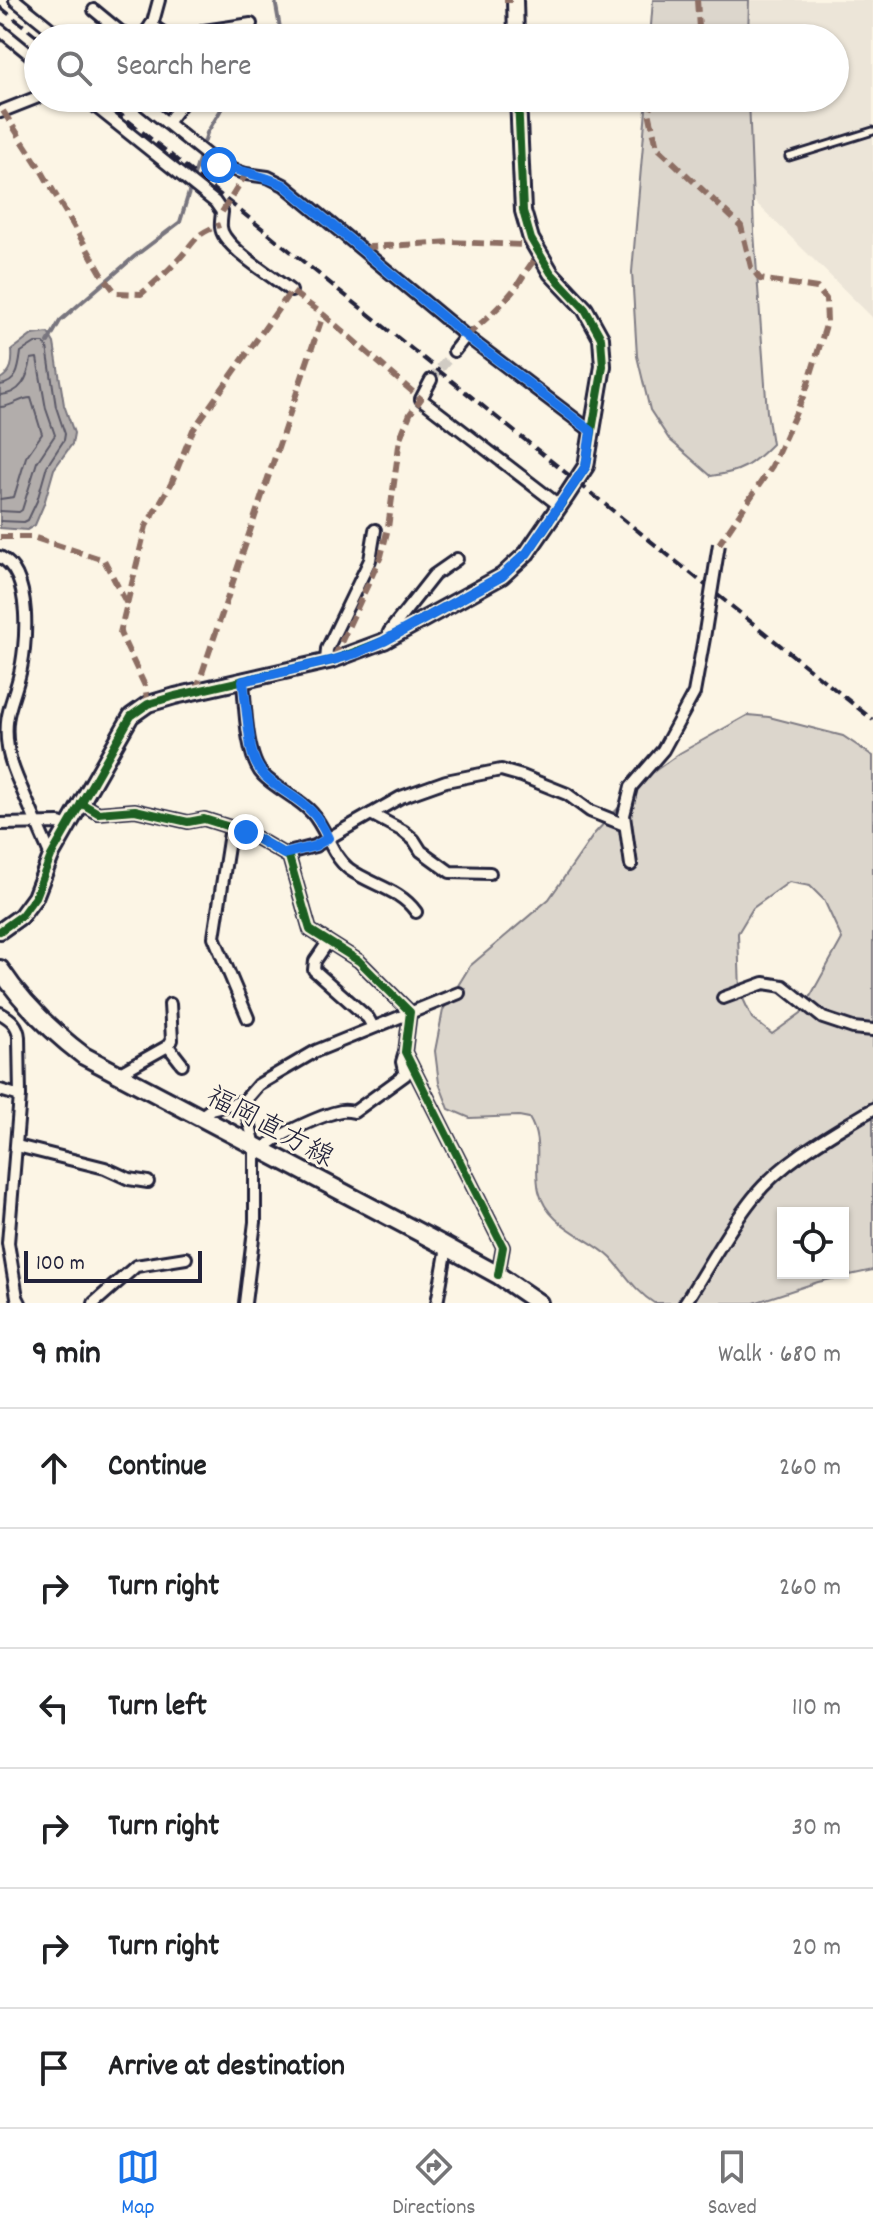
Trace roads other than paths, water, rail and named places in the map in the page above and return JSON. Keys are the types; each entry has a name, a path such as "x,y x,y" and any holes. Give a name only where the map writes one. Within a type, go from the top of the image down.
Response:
{"main road":[{"name":"福岡直方線","path":"0,969 29,1008 84,1056 447,1247 498,1275 539,1303"}],"street":[{"path":"15,0 45,24"},
{"path":"151,24 159,0"},
{"path":"515,0 516,24"},
{"path":"94,10 111,24"},
{"path":"0,30 24,50"},
{"path":"0,112 24,103"},
{"path":"102,112 215,202 222,212 220,225 223,236 291,291"},
{"path":"153,112 219,165 268,177 284,185 466,336 591,431"},
{"path":"167,123 175,112"},
{"path":"0,931 21,916 35,897 51,856 131,716 148,704 326,662 357,653 390,638 502,576 527,553 586,466 603,366 601,338 585,309 551,273 531,239 523,211 519,112"},
{"path":"454,351 466,336"},
{"path":"431,380 421,399 560,506"},
{"path":"326,662 327,649 370,560 375,530"},
{"path":"631,865 624,815 631,787 663,750 694,693 719,544"},
{"path":"0,557 15,570 22,589 25,640 6,724 8,751 51,856"},
{"path":"390,638 389,632 434,575 457,559"},
{"path":"243,681 251,748 261,773 311,811 336,855 350,869 387,888 416,912"},
{"path":"284,854 315,846 401,797 446,781 501,770 567,794 590,811 625,825"},
{"path":"81,803 98,813 135,810 188,822 204,819 246,832 289,857 310,930 359,961 410,1012"},
{"path":"371,814 403,831 421,851 450,872 490,873"},
{"path":"0,824 59,823 67,826"},
{"path":"231,827 214,937 248,1018"},
{"path":"328,942 315,961 314,970 368,1018 373,1027"},
{"path":"723,998 764,983 783,986 823,1018 853,1028 873,1030"},
{"path":"200,1117 211,1109 244,1101 258,1085 316,1051 459,993"},
{"path":"118,1074 168,1046 172,1040 170,1004"},
{"path":"259,1148 290,1131 343,1110 354,1112 405,1075 402,1062 410,1012"},
{"path":"0,1013 18,1029 20,1096 17,1146 4,1247 20,1303"},
{"path":"168,1046 182,1064"},
{"path":"405,1052 503,1247 498,1275"},
{"path":"0,1090 20,1096"},
{"path":"244,1101 259,1148 255,1222 245,1303"},
{"path":"685,1303 753,1197 807,1151 873,1109"},
{"path":"17,1146 148,1182"},
{"path":"437,1303 447,1247"},
{"path":"94,1303 136,1266 186,1258"}],"lane":[{"path":"789,157 873,131"}],"water":[{"path":"48,333 54,343 64,405 74,433 72,444 54,469 35,525 27,530 0,528 0,379 11,367 12,350 32,335"}],"waterway":[{"path":"275,0 279,24"},
{"path":"48,342 60,321 135,256 180,222 207,133 220,112"}],"tunnel":[{"path":"431,380 454,351"}],"railway":[{"path":"0,7 24,26"},
{"path":"117,112 873,720"}]}
